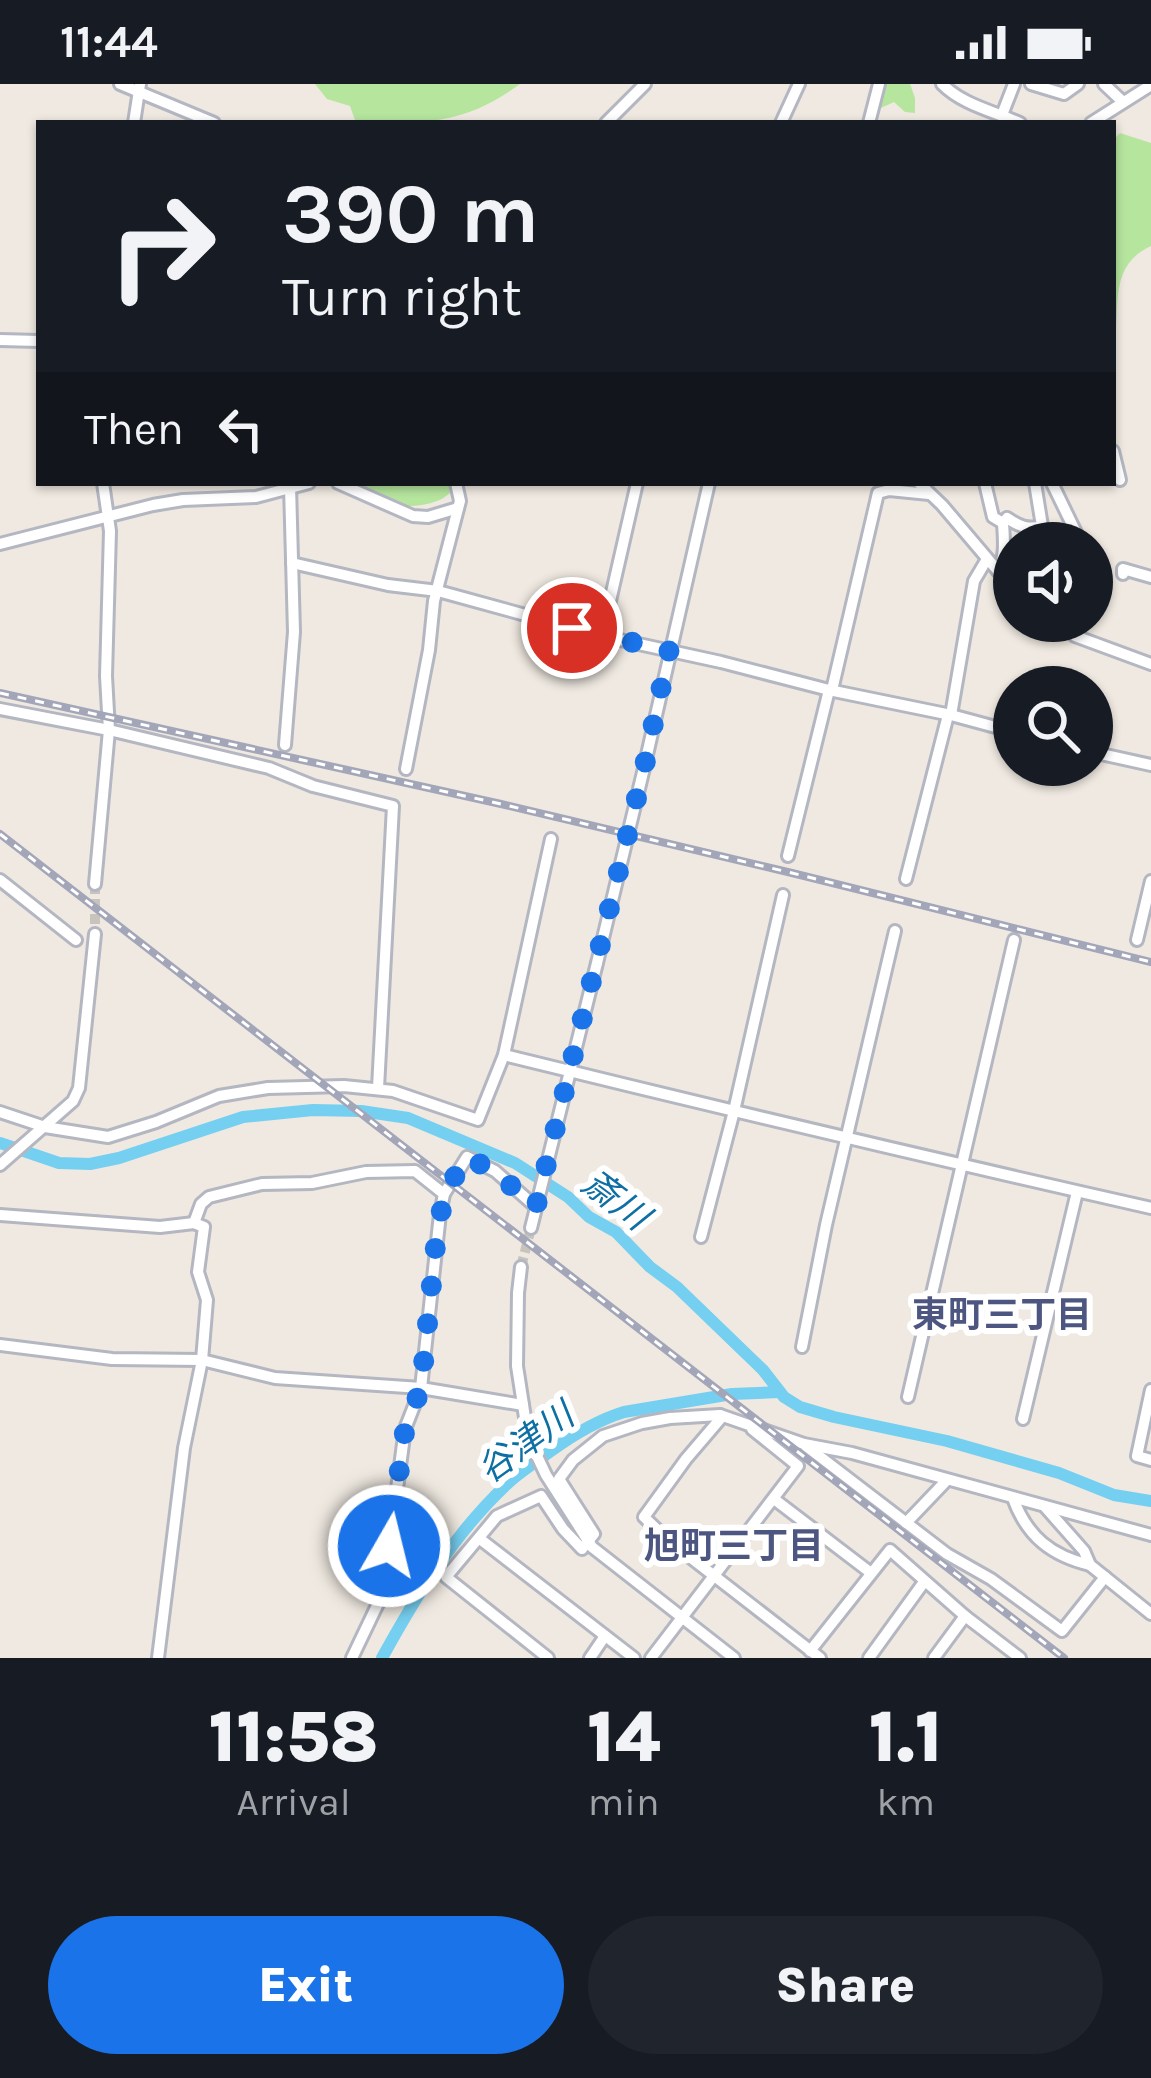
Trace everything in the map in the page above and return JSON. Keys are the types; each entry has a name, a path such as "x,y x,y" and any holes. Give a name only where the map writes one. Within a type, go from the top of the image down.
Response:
{"street":[{"path":"120,84 208,120"},
{"path":"609,120 646,84"},
{"path":"782,120 799,84"},
{"path":"870,120 879,84"},
{"path":"942,84 951,94 1013,120"},
{"path":"1002,115 1014,84"},
{"path":"1031,84 1064,94 1078,84"},
{"path":"1105,84 1122,101"},
{"path":"1095,120 1151,85"},
{"path":"134,120 139,88"},
{"path":"0,340 36,341"},
{"path":"1116,463 1120,480"},
{"path":"95,884 109,730 110,531 103,486"},
{"path":"0,544 108,514 183,500 256,497 287,486"},
{"path":"285,745 294,632 290,486"},
{"path":"345,486 413,516 428,517 458,508"},
{"path":"406,769 458,508 458,486"},
{"path":"602,636 636,486"},
{"path":"531,1228 708,486"},
{"path":"922,486 993,567"},
{"path":"986,486 993,517 1001,522"},
{"path":"1035,486 1041,522"},
{"path":"1053,486 1071,522"},
{"path":"788,856 878,493 929,494"},
{"path":"906,879 949,715 974,581 987,560"},
{"path":"292,563 438,591 602,636 993,727"},
{"path":"1123,574 1123,569 1151,578"},
{"path":"1091,642 1151,664"},
{"path":"0,709 269,768 313,786 393,806 378,1088"},
{"path":"1113,757 1151,765"},
{"path":"0,1112 42,1128 108,1137 219,1096 344,1086 412,1096 478,1120 503,1054 551,839"},
{"path":"0,880 76,940"},
{"path":"1137,940 1151,881"},
{"path":"701,1237 783,895"},
{"path":"802,1347 896,931"},
{"path":"0,1165 5,1155 73,1101 79,1088 95,934"},
{"path":"908,1397 1014,940"},
{"path":"503,1054 1145,1207"},
{"path":"352,1658 383,1593 405,1429 421,1388 444,1194 467,1157 537,1204"},
{"path":"194,1223 209,1197 262,1184 312,1184 366,1172 415,1171 444,1194"},
{"path":"1023,1419 1077,1192"},
{"path":"0,1215 204,1227 198,1272 207,1300 202,1360 184,1448 158,1658"},
{"path":"521,1267 517,1366 528,1436 546,1475 589,1542 734,1658"},
{"path":"0,1345 112,1359 202,1360 275,1378 421,1388 523,1405"},
{"path":"1151,1390 1137,1456 1151,1460"},
{"path":"651,1658 798,1466 757,1431 721,1416"},
{"path":"721,1416 644,1517 715,1576 815,1655 890,1550 1020,1658"},
{"path":"548,1658 446,1577 497,1516 542,1496 582,1549 594,1534 559,1478 603,1436 670,1418 721,1416 804,1444 1147,1536"},
{"path":"804,1444 947,1555 991,1579 1062,1631 1105,1577"},
{"path":"906,1523 947,1480"},
{"path":"1013,1498 1045,1545 1063,1558 1090,1564"},
{"path":"774,1499 871,1573"},
{"path":"1043,1506 1090,1564 1151,1614"},
{"path":"480,1538 634,1658"},
{"path":"868,1658 924,1582"},
{"path":"934,1658 965,1616"},
{"path":"590,1658 605,1636"}],"green space":[{"path":"315,84 520,84 480,108 436,120 355,120 350,106 327,99"},
{"path":"879,84 910,84 915,113 905,112 894,102 872,112"},
{"path":"1120,133 1151,143 1151,246 1127,265 1118,291 1116,321 1116,137"},
{"path":"338,486 457,486 424,505 369,499"}],"waterway":[{"name":"斎川","path":"0,1143 59,1163 90,1164 243,1117 313,1110 408,1118 515,1163 616,1232 763,1370 784,1397 800,1407 947,1441 1059,1473 1114,1495 1151,1501"},
{"name":"谷津川","path":"382,1658 422,1589 469,1524 511,1480 559,1445 624,1412 732,1394 779,1392"}],"tunnel":[{"path":"95,884 95,934"},
{"path":"521,1267 531,1228"}],"railway":[{"path":"0,693 501,804 1151,962"},
{"path":"0,834 1064,1658"}],"district":[{"name":"東町三丁目","path":"1002,1314"},
{"name":"旭町三丁目","path":"734,1545"}],"route":[{"path":"389,1546 405,1429 421,1388 444,1194 467,1157 495,1172 536,1207 669,651 572,628"}]}
